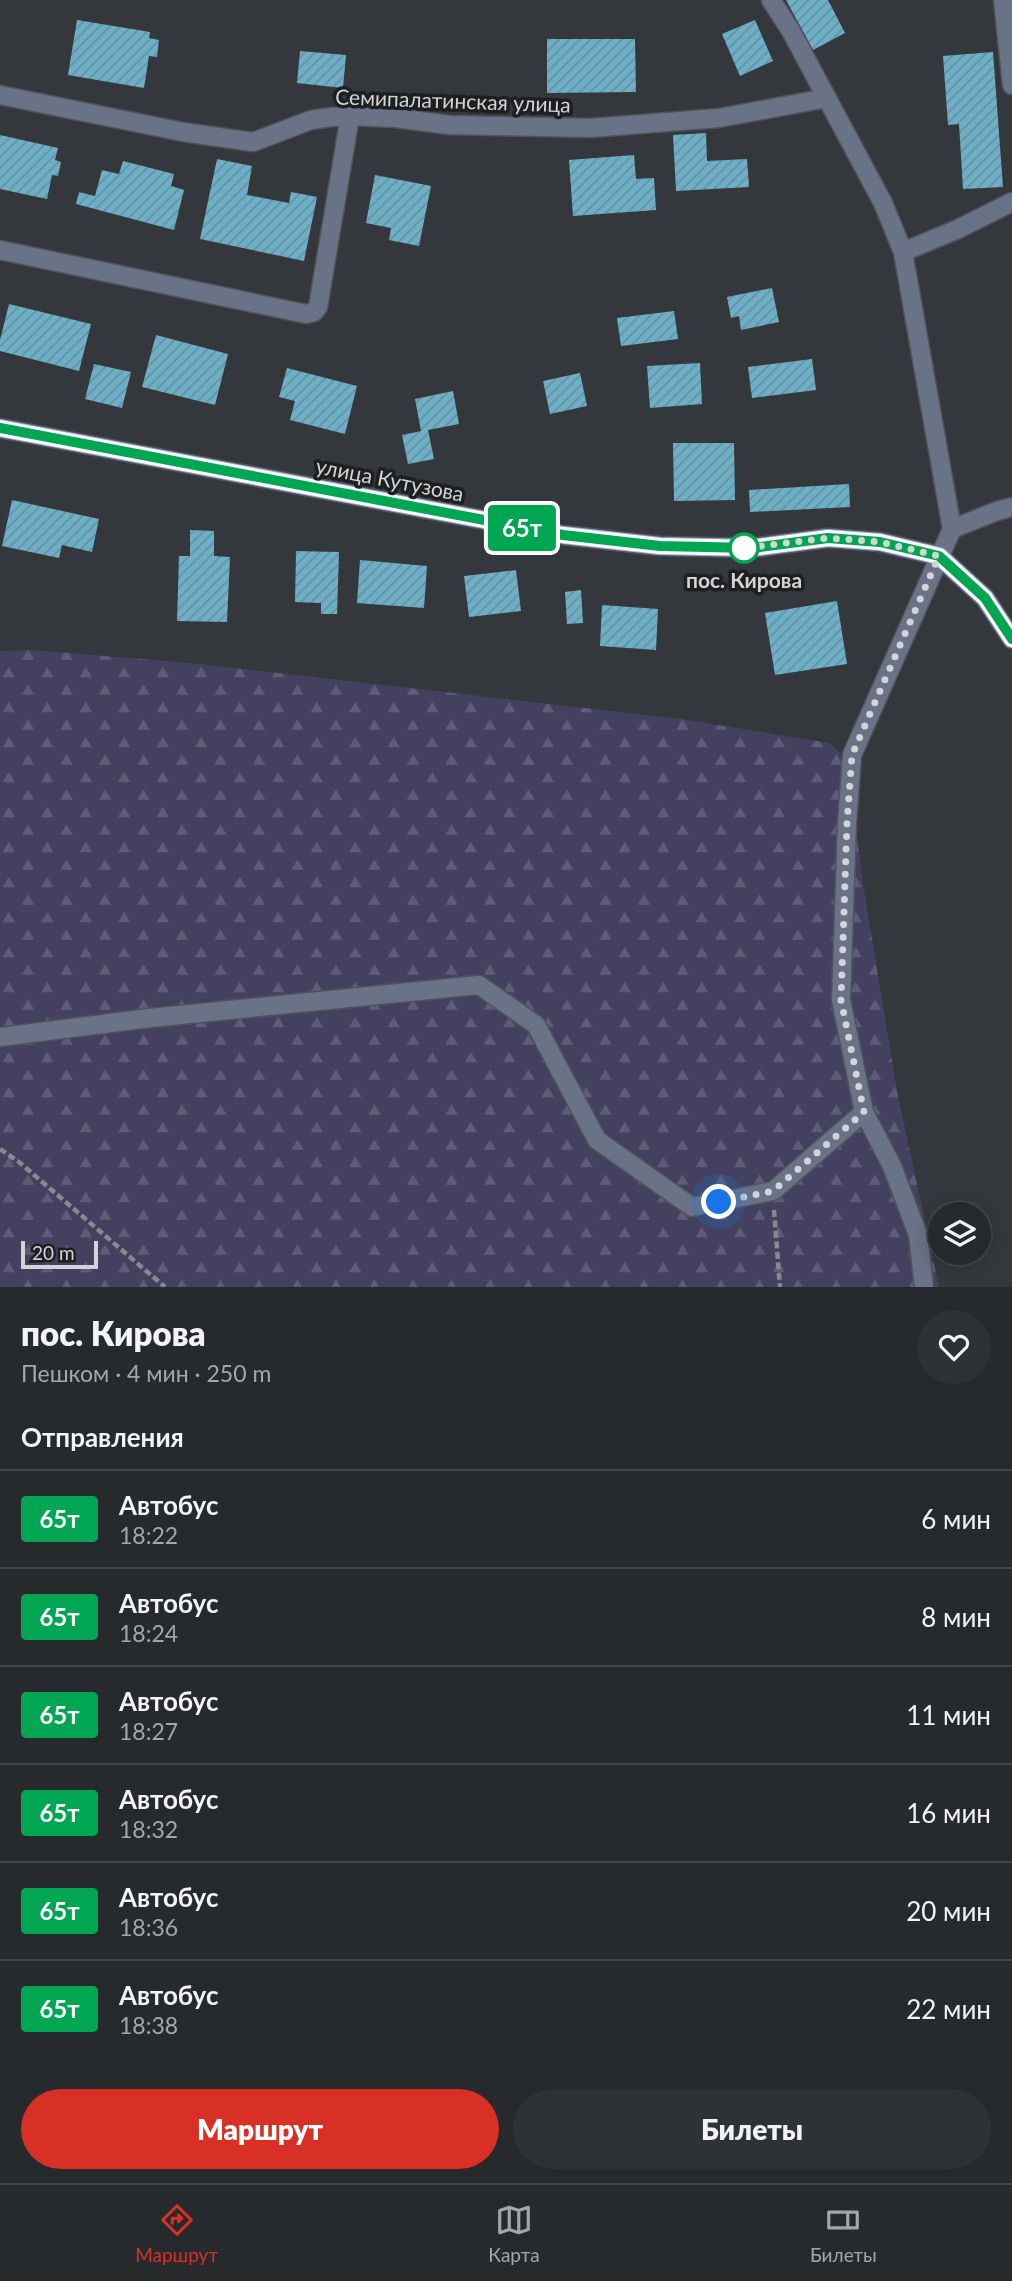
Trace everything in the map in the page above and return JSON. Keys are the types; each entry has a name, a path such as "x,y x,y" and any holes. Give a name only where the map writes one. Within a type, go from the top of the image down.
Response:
{"main road":[{"name":"улица Кутузова","path":"0,428 563,535 660,546 752,548 828,538 880,542 939,556 985,598 1012,639"}],"street":[{"path":"771,0 883,203 903,252 952,529 852,755 847,823 841,1000 864,1112 891,1166 918,1236 924,1287"},
{"path":"1003,0 1012,85"},
{"name":"Семипалатинская улица","path":"0,95 157,127 253,142 311,120 350,116 396,118 449,125 590,128 719,118 827,98"},
{"path":"0,250 306,314 312,313 317,307 350,116"},
{"path":"903,252 1012,202"},
{"path":"952,529 1012,507"},
{"path":"0,1037 150,1018 479,985 536,1025 597,1140 692,1207 773,1191 864,1112"}],"path":[{"path":"0,1149 19,1162 164,1287"},
{"path":"773,1191 780,1287"}],"green space":[{"path":"31,650 190,663 681,719 829,743 848,764 863,884 897,1091 928,1236 928,1265 934,1265 939,1287 0,1287 0,651"}],"building":[{"path":"786,0 828,0 845,33 813,50"},
{"path":"77,20 150,32 149,38 159,40 157,57 149,56 144,88 68,75"},
{"path":"755,20 773,61 740,76 722,34"},
{"path":"547,39 635,39 636,92 547,93"},
{"path":"300,51 346,55 343,88 297,83"},
{"path":"993,52 1003,187 963,189 959,124 948,125 943,56"},
{"path":"706,133 707,161 747,159 749,187 676,191 673,135"},
{"path":"0,135 58,148 55,160 61,162 58,176 52,175 47,199 0,189"},
{"path":"634,155 636,179 654,178 656,210 573,216 569,160"},
{"path":"217,159 252,166 247,195 289,203 291,192 317,197 304,261 200,239"},
{"path":"123,161 174,174 171,186 184,190 174,230 76,204 79,192 95,196 102,170 119,174"},
{"path":"375,175 431,186 419,246 389,240 391,228 366,223"},
{"path":"772,288 779,322 741,330 739,316 731,318 727,297"},
{"path":"9,304 91,324 79,371 0,351"},
{"path":"674,311 678,339 621,346 617,318"},
{"path":"156,335 228,354 215,405 142,387"},
{"path":"812,359 816,390 752,398 748,367"},
{"path":"700,363 702,404 650,408 647,366"},
{"path":"94,364 131,372 122,408 85,399"},
{"path":"287,368 357,386 345,434 290,420 295,401 279,397"},
{"path":"580,373 587,406 550,414 543,381"},
{"path":"453,391 459,424 428,430 434,459 408,464 402,435 421,431 415,399"},
{"path":"673,443 734,443 735,500 674,501"},
{"path":"849,484 850,507 750,512 749,490"},
{"path":"12,500 99,519 92,552 62,545 59,558 2,546"},
{"path":"190,530 214,531 214,556 230,557 227,622 177,621 179,556 190,556"},
{"path":"296,551 339,552 337,614 321,614 321,603 295,602"},
{"path":"360,560 427,566 424,608 357,603"},
{"path":"516,570 521,611 469,617 464,576"},
{"path":"581,590 583,623 567,624 565,592"},
{"path":"837,601 847,664 775,675 765,613"},
{"path":"602,605 658,609 656,650 600,646"}],"bus line":[{"name":"65т","path":"0,428 563,535 660,546 752,548 828,538 880,542 939,556 985,598 1012,639"}],"place":[{"name":"пос. Кирова","path":"744,548"}],"route":[{"path":"719,1202 773,1191 864,1112 841,1000 852,755 939,556 880,542 828,538 744,548"}]}
